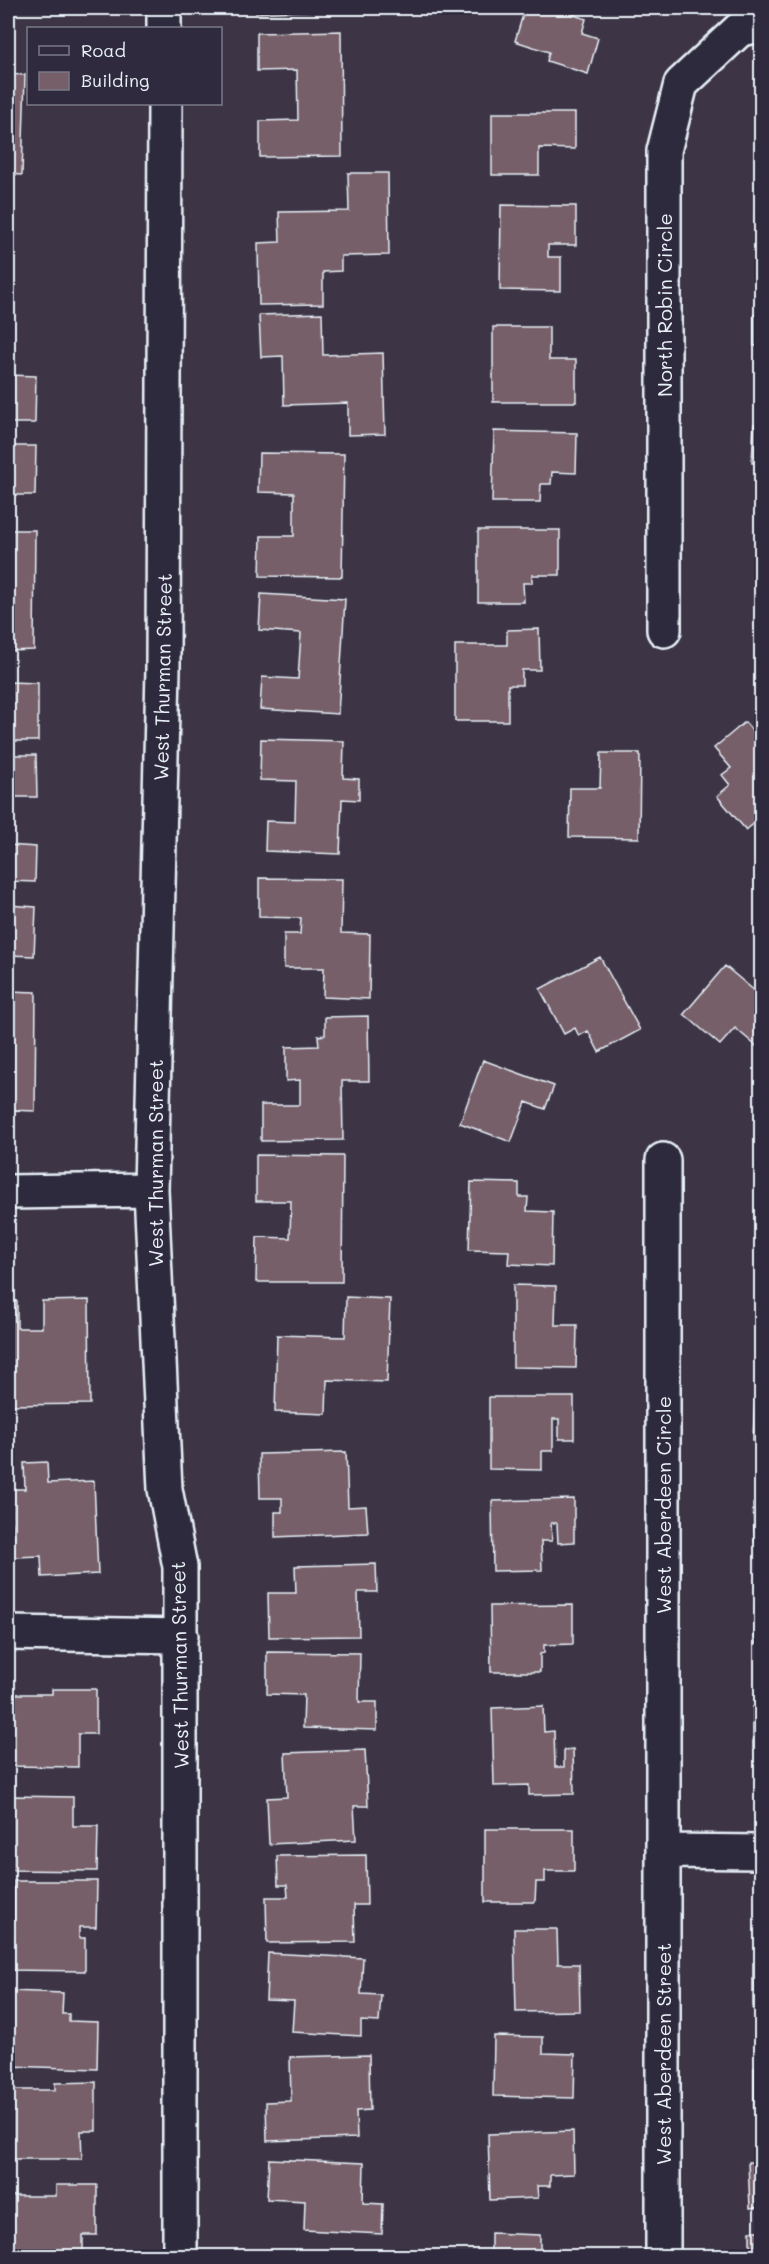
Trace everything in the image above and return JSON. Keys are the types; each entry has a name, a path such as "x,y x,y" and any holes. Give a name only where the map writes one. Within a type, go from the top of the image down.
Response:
{"street":[{"path":"164,8 164,27"},
{"name":"North Robin Circle","path":"664,630 664,151 681,84 740,29 762,25"},
{"name":"West Thurman Street","path":"165,105 163,669 151,1190 165,1489 180,1567 180,2256"},
{"name":"West Aberdeen Circle","path":"663,1160 663,1851"},
{"path":"8,1192 151,1190"},
{"path":"8,1634 181,1636"},
{"path":"663,1851 762,1852"},
{"name":"West Aberdeen Street","path":"663,1851 663,2256"}],"building":[{"path":"256,8 345,8 345,9 256,13"},
{"path":"525,8 576,8 574,15 586,19 582,33 598,38 588,74 547,61 549,52 515,41"},
{"path":"341,31 342,156 260,157 260,121 298,120 297,70 257,71 257,33"},
{"path":"8,74 25,75 22,175 8,174"},
{"path":"492,113 575,113 575,149 539,148 539,175 492,175"},
{"path":"348,173 388,173 389,255 341,256 341,271 323,272 323,304 259,305 258,243 280,242 279,212 349,211"},
{"path":"501,205 576,206 576,245 548,245 548,257 561,257 561,291 500,290"},
{"path":"755,212 762,212 762,251 755,251"},
{"path":"322,313 323,355 383,353 385,434 348,435 348,403 284,405 283,356 261,357 259,315"},
{"path":"754,315 762,315 762,395 759,395 759,346 754,346"},
{"path":"493,327 549,327 549,360 576,360 576,402 493,402"},
{"path":"8,375 36,376 35,423 11,423 10,446 36,446 35,495 8,495"},
{"path":"754,424 762,425 762,463 752,463"},
{"path":"494,431 577,433 576,473 552,472 551,484 541,484 540,502 492,502"},
{"path":"259,453 344,454 342,577 260,576 261,536 294,536 294,493 258,492"},
{"path":"8,530 35,530 34,650 8,651"},
{"path":"478,530 560,530 560,575 532,575 532,583 523,583 524,602 478,602"},
{"path":"261,594 345,599 338,714 260,709 262,677 298,679 301,633 259,630"},
{"path":"539,629 540,670 522,670 522,685 508,685 508,721 455,721 455,645 507,645 507,630"},
{"path":"8,682 38,683 38,741 11,741 10,755 36,755 37,797 8,797"},
{"path":"745,722 762,742 762,817 746,830 717,796 730,785 722,775 731,768 714,748"},
{"path":"261,739 344,741 343,778 359,779 359,800 342,799 340,854 265,851 266,821 295,822 296,781 260,780"},
{"path":"601,753 640,753 639,838 569,837 570,788 600,788"},
{"path":"8,845 36,847 35,882 9,881 8,905"},
{"path":"259,878 342,879 341,933 370,934 369,999 323,997 324,968 284,968 284,934 300,934 301,918 259,917"},
{"path":"8,905 36,907 34,956 8,955"},
{"path":"600,957 640,1030 599,1052 588,1031 579,1036 575,1028 564,1034 540,989"},
{"path":"725,966 762,997 762,1051 735,1028 720,1045 684,1014"},
{"path":"8,991 36,992 35,1111 8,1110"},
{"path":"368,1016 369,1081 342,1081 343,1140 261,1141 261,1105 300,1105 300,1080 286,1081 286,1047 319,1046 318,1036 325,1035 325,1017"},
{"path":"483,1060 554,1086 545,1109 526,1102 511,1142 460,1123"},
{"path":"256,1155 343,1156 342,1282 256,1282 257,1237 290,1238 291,1201 256,1201"},
{"path":"471,1182 519,1183 519,1197 528,1197 527,1211 553,1212 552,1266 508,1264 509,1251 469,1250"},
{"path":"513,1285 556,1286 555,1325 577,1325 576,1368 513,1367"},
{"path":"756,1296 762,1296 762,1338 756,1338"},
{"path":"346,1297 390,1299 387,1382 327,1380 326,1414 275,1412 277,1335 345,1337"},
{"path":"89,1300 90,1404 8,1405 8,1301 17,1301 17,1328 42,1328 42,1301"},
{"path":"489,1397 574,1397 574,1439 559,1439 559,1419 553,1419 553,1451 542,1451 542,1470 489,1469"},
{"path":"755,1398 762,1399 762,1441 753,1440"},
{"path":"346,1452 348,1507 366,1506 368,1533 275,1537 275,1512 282,1512 282,1498 260,1498 259,1454"},
{"path":"47,1462 48,1483 94,1481 98,1574 42,1577 41,1556 14,1557 11,1489 25,1489 24,1463"},
{"path":"574,1499 574,1542 558,1543 557,1523 551,1523 552,1541 541,1541 542,1570 493,1571 492,1501"},
{"path":"753,1504 762,1504 762,1542 755,1542"},
{"path":"376,1564 377,1592 358,1592 359,1636 269,1637 268,1593 296,1593 295,1566"},
{"path":"573,1605 573,1644 544,1645 544,1653 540,1654 540,1672 491,1672 490,1606"},
{"path":"755,1605 762,1605 762,1644 755,1644"},
{"path":"267,1652 360,1653 359,1702 377,1702 377,1730 303,1728 304,1695 267,1694"},
{"path":"52,1689 96,1689 96,1734 78,1734 78,1767 8,1766 8,1694 52,1694"},
{"path":"543,1706 544,1732 554,1731 555,1767 564,1767 564,1750 573,1749 574,1794 529,1795 529,1785 494,1786 492,1708"},
{"path":"753,1707 762,1707 762,1748 753,1748"},
{"path":"365,1750 368,1806 354,1806 356,1840 269,1844 267,1798 287,1797 285,1753"},
{"path":"8,1796 73,1797 73,1826 98,1826 97,1871 8,1870"},
{"path":"485,1829 574,1829 574,1871 545,1871 545,1882 536,1882 535,1902 485,1902"},
{"path":"366,1855 367,1905 354,1905 355,1942 267,1943 266,1897 288,1897 287,1885 278,1885 277,1856"},
{"path":"14,1881 97,1881 96,1927 79,1927 79,1938 85,1938 85,1971 8,1970 8,1924 14,1924"},
{"path":"514,1929 557,1929 558,1964 579,1964 580,2011 516,2012"},
{"path":"268,1953 363,1958 361,1994 381,1995 379,2022 361,2021 361,2036 292,2032 294,2001 266,2000"},
{"path":"753,1963 762,1963 762,2009 753,2009"},
{"path":"8,1991 63,1993 62,2014 69,2014 69,2021 98,2022 97,2069 8,2066"},
{"path":"494,2036 543,2037 543,2053 575,2054 574,2098 493,2096"},
{"path":"369,2055 370,2110 356,2111 357,2138 267,2141 266,2102 291,2101 290,2057"},
{"path":"754,2068 762,2068 762,2110 754,2110"},
{"path":"96,2082 96,2131 81,2131 82,2159 8,2159 8,2090 55,2090 55,2083"},
{"path":"573,2131 574,2174 550,2175 550,2186 537,2186 538,2198 490,2200 488,2134"},
{"path":"269,2159 364,2163 363,2203 383,2204 382,2234 304,2230 305,2201 267,2199"},
{"path":"748,2162 762,2162 762,2207 750,2208"},
{"path":"56,2185 97,2185 97,2235 83,2235 83,2256 8,2256 8,2196 56,2196"},
{"path":"750,2231 762,2231 762,2256 750,2256"},
{"path":"491,2233 540,2235 540,2250 552,2250 551,2256 491,2256"}]}
